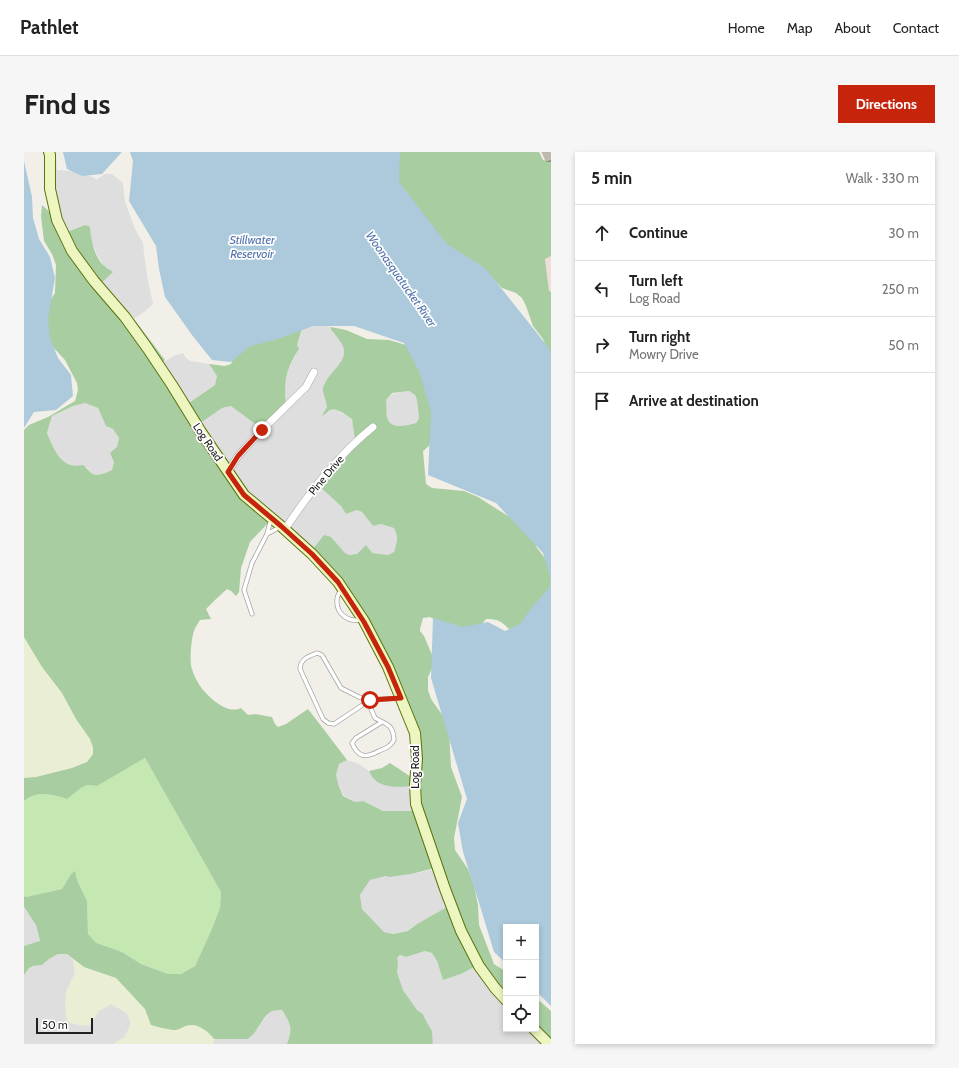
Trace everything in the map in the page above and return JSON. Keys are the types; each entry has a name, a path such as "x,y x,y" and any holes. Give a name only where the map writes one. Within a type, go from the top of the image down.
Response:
{"street":[{"name":"Log Road","path":"49,152 50,189 58,220 72,251 94,281 125,317 148,349 201,432 244,495 312,554 338,582 363,620 388,667 415,733 417,759 415,785 416,804 432,853 461,931 479,966 503,996"},
{"path":"228,472 238,456 306,387 314,372"},
{"name":"Pine Drive","path":"283,528 330,468 373,427"},
{"path":"537,1032 548,1044"}],"lane":[{"path":"252,614 244,590 252,564 267,534 272,518"},
{"path":"267,534 283,528"},
{"path":"342,588 337,598 338,607 342,615 355,621 363,620"},
{"path":"370,700 334,724 328,723 323,719 300,669 300,665 303,660 310,655 318,653 322,655 341,688 359,697 370,700 401,698"},
{"path":"370,700 371,709 375,718 387,723 392,730 394,740 391,746 370,756 361,754 355,750 352,743 356,738 382,722"}],"shaded area":[{"path":"50,152 56,152 57,170 79,172 95,178 96,180 105,174 112,174 123,183 125,202 135,229 143,243 148,281 153,304 129,322 100,287 103,265 91,240 90,227 65,233 56,218"},
{"path":"550,256 551,292 549,291 545,258"},
{"path":"304,322 331,327 331,330 343,344 345,353 339,365 324,384 324,397 327,407 324,416 331,410 336,410 352,419 355,441 341,506 346,514 357,510 362,512 373,526 381,524 394,528 397,535 397,544 394,552 388,555 372,553 349,555 345,553 331,537 309,554 251,502 199,424 222,408 232,406 262,429 286,406 285,387 288,370 299,349 297,345"},
{"path":"183,353 186,358 191,361 209,364 217,376 215,385 186,405 160,365 173,356"},
{"path":"409,391 415,395 417,400 419,418 415,423 406,426 395,426 389,422 387,418 386,400 392,394"},
{"path":"85,403 98,408 106,426 113,429 119,438 112,470 104,474 94,475 90,473 87,467 75,467 64,462 55,451 47,433 52,416 73,406"},
{"path":"347,760 359,764 369,771 374,779 414,786 416,811 383,811 363,801 355,802 343,795 336,775 339,764"},
{"path":"436,869 450,906 417,924 408,931 393,934 384,932 362,909 360,895 370,880"},
{"path":"24,908 36,925 40,942 24,946"},
{"path":"425,951 432,953 437,961 443,980 461,974 476,966 503,1002 503,1032 532,1032 546,1044 432,1044 432,1030 427,1025 423,1014 417,1010 403,990 396,969 398,962 397,958 400,955 406,957"},
{"path":"58,954 67,954 73,959 75,973 66,992 89,1026 99,1011 111,1004 127,1013 131,1023 125,1037 113,1044 24,1044 24,975 29,968 42,965"},
{"path":"275,1010 282,1010 290,1024 291,1034 287,1044 213,1044 215,1039 248,1039 256,1031 268,1013"}],"green space":[{"path":"394,152 539,152 543,160 551,160 551,256 545,259 549,291 551,292 551,380 548,351 543,339 533,326 522,298 516,293 502,288 495,281 467,263 464,255 450,247 394,199"},
{"path":"42,205 56,218 65,233 85,225 90,227 92,242 97,256 102,264 113,272 99,285 130,322 134,319 165,360 160,365 186,405 215,385 217,376 209,364 225,366 231,364 236,353 245,344 304,322 297,345 299,349 294,356 286,376 286,406 262,429 231,406 222,408 199,424 225,467 270,521 250,542 241,568 239,592 236,596 227,589 206,609 211,619 200,620 195,628 191,644 191,666 200,686 218,704 230,709 236,710 241,708 248,715 257,714 272,717 278,727 286,724 308,709 347,760 339,764 336,775 343,796 355,802 363,801 383,811 416,811 414,786 388,786 374,779 369,771 382,768 390,763 414,779 415,738 386,666 334,580 309,554 324,535 331,537 345,553 349,555 357,554 366,545 372,553 388,555 394,552 397,540 397,535 394,528 381,524 373,526 362,512 357,510 346,514 341,506 317,484 355,441 352,419 333,409 322,416 327,407 323,392 324,386 328,378 340,363 344,352 343,346 331,330 331,327 346,330 367,339 389,340 406,345 434,381 430,445 423,451 426,484 432,488 464,491 478,497 522,525 529,532 537,548 551,566 551,593 522,626 509,629 499,621 494,619 486,619 481,625 453,629 430,617 423,618 420,629 433,657 432,668 428,677 428,690 431,699 445,719 449,730 451,767 462,797 454,838 455,850 468,869 474,885 478,905 479,925 494,964 503,970 503,1002 476,966 461,974 443,980 437,961 432,953 425,951 406,957 400,955 397,958 397,972 403,990 417,1010 423,1014 432,1030 432,1044 287,1044 290,1034 290,1026 282,1010 272,1011 266,1015 255,1032 248,1039 214,1039 204,1029 194,1025 188,1025 175,1030 151,1025 145,1009 116,978 84,967 67,954 58,954 42,965 33,966 29,968 24,975 24,946 40,941 36,925 24,907 24,896 26,897 62,889 71,874 75,871 77,880 87,901 88,934 96,943 122,952 141,964 168,974 181,974 195,966 220,908 221,892 145,758 97,786 87,785 81,788 67,799 40,794 34,795 24,801 24,778 36,777 72,768 87,762 93,754 93,747 90,739 76,719 62,693 42,667 24,637 24,430 29,425 48,417 75,401 78,390 77,383 65,360 53,347 46,334 49,302 55,293 56,265 52,254 44,241 41,216","holes":["409,391 415,395 419,418 416,423 399,426 391,424 387,417 386,400 392,393","85,403 98,408 106,426 113,429 119,438 117,447 110,453 114,462 112,470 101,474 92,474 83,465 75,466 64,461 59,457 47,433 52,416 73,406","436,869 449,906 417,924 408,931 393,934 384,932 362,909 360,895 370,880 386,876 389,877 411,874"]},
{"path":"24,637 42,667 62,693 76,719 90,739 93,747 93,754 87,762 72,768 36,777 24,778"},
{"path":"145,758 221,892 220,908 195,966 181,974 168,974 141,964 122,952 96,944 88,934 87,901 77,880 71,874 62,889 26,897 24,896 24,801 34,795 40,794 67,799 81,788 87,785 97,786"},
{"path":"73,959 84,967 116,978 145,1009 151,1025 178,1029 190,1024 196,1025 215,1039 213,1044 113,1044 125,1037 131,1023 127,1013 111,1004 99,1011 89,1026 67,1022 65,1003 66,992 75,973"},
{"path":"539,1001 551,1011 551,1044 532,1032 539,1032"}],"water":[{"path":"63,152 122,152 102,174 82,176 67,169"},
{"name":"Stillwater Reservoir","path":"130,152 400,152 399,182 447,244 485,268 548,347 551,353 551,1006 539,994 539,924 503,924 503,960 494,952 463,852 458,823 467,799 431,678 433,618 463,627 488,622 505,631 520,624 533,606 550,587 550,575 543,553 496,503 428,475 431,412 419,371 404,343 354,326 313,326 278,339 250,346 231,362 212,360 165,297 156,246 129,201 133,161"},
{"path":"24,161 32,197 33,218 39,239 50,257 55,278 48,319 50,338 58,358 71,375 73,396 56,410 34,412 24,428"}],"building":[{"path":"542,152 551,152 551,158 546,161"}],"route":[{"path":"262,430 238,456 228,472 244,495 312,554 338,582 364,622 388,667 401,698 370,700"}],"water label":[{"name":"Woonasquatucket River","path":"401,279"}]}
